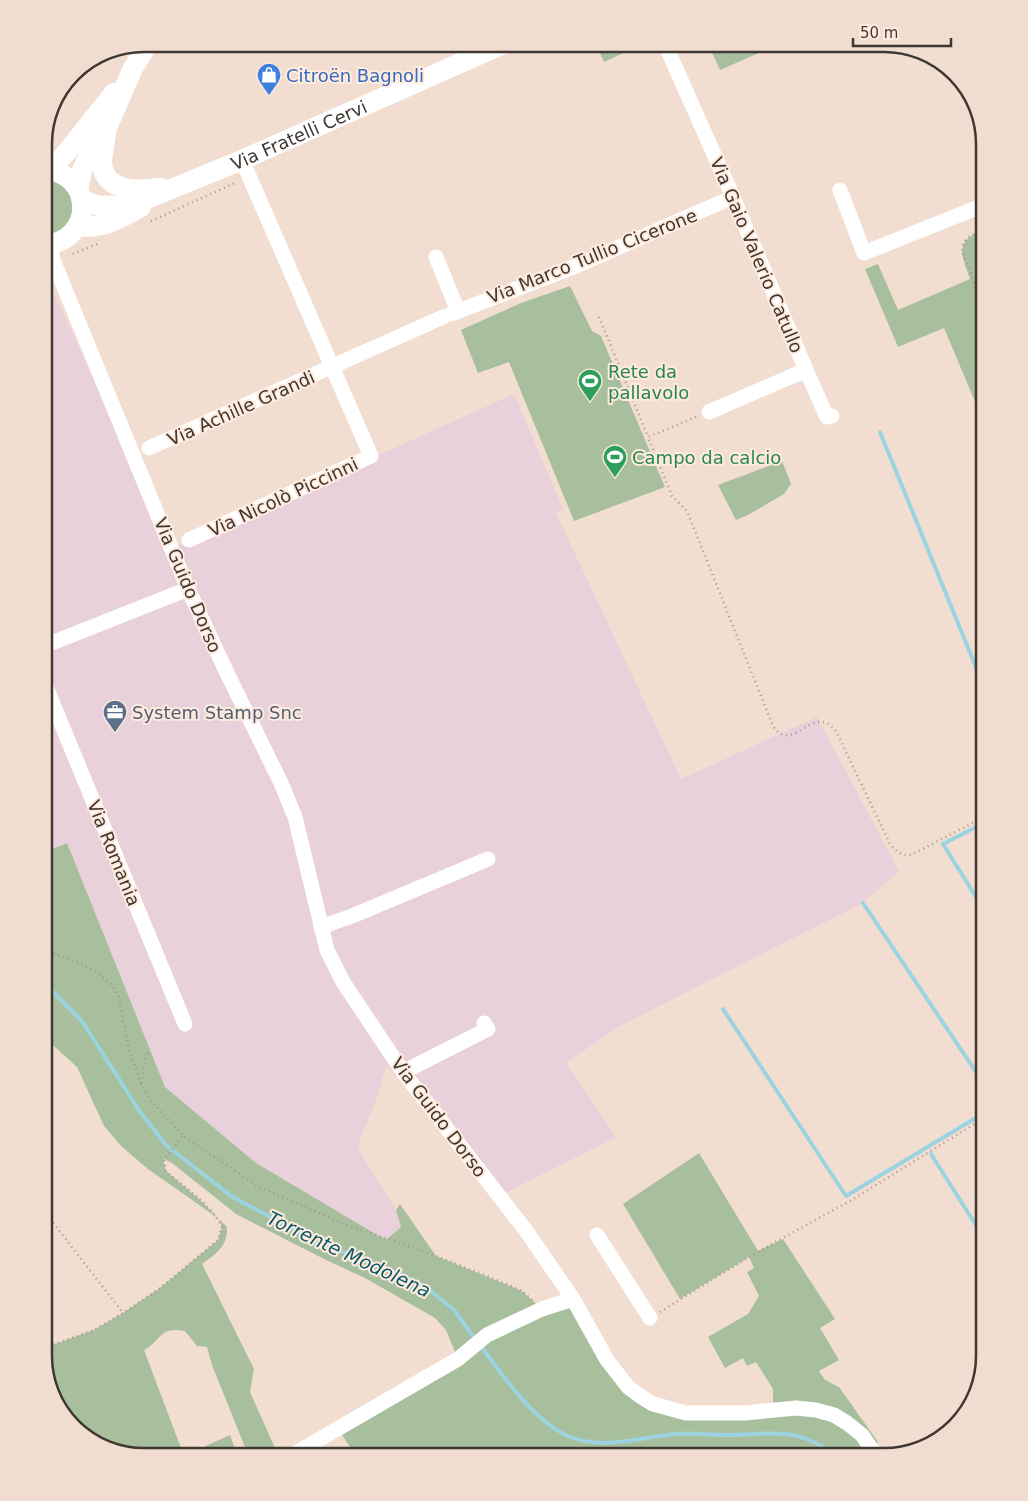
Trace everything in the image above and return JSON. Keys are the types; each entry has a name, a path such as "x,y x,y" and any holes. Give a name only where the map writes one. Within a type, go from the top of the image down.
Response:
{"main road":[{"path":"53,165 66,153 133,68 143,52"},
{"name":"Via Fratelli Cervi","path":"80,195 99,206 132,205 242,160 484,52"},
{"path":"53,244 61,242 71,235 78,226 82,209 80,195 82,170 91,150 107,128 133,68"},
{"name":"Via Fratelli Cervi","path":"107,128 102,164 106,176 111,182 124,189 143,191 176,186"},
{"path":"53,172 66,176 80,195"},
{"name":"Via Fratelli Cervi","path":"78,226 90,228 117,221 176,186"}],"street":[{"name":"Via Gaio Valerio Catullo","path":"668,53 734,197 806,370 709,412"},
{"name":"Via Nicolò Piccinni","path":"188,540 371,456 242,160"},
{"path":"840,190 864,253 976,208"},
{"name":"Via Marco Tullio Cicerone","path":"450,314 576,266 734,197"},
{"path":"333,367 450,314 436,257"},
{"name":"Via Guido Dorso","path":"53,260 188,588 226,671 282,783 292,809 327,950 343,982 403,1072 515,1216 573,1299 617,1374 628,1387 654,1404 686,1413 745,1413 796,1408 816,1410 834,1415 848,1423 862,1435 871,1448"},
{"name":"Via Achille Grandi","path":"149,448 333,367"},
{"path":"806,370 827,418 832,416"},
{"path":"53,643 188,588"},
{"name":"Via Romania","path":"53,703 185,1024"},
{"path":"321,926 352,916 488,859"},
{"path":"403,1072 488,1029 484,1023"},
{"path":"596,1235 653,1316"},
{"path":"305,1448 458,1359 487,1335 542,1309 573,1299"}],"path":[{"path":"976,232 965,240 962,249 963,258 974,283 976,299"},
{"path":"598,317 672,496 687,512 769,718 776,731 782,736 788,736 822,721 831,725 836,731 890,844 903,855 910,855 976,821"},
{"path":"648,437 709,412"},
{"path":"52,953 89,967 114,988 118,994 129,1050 140,1084 150,1099 183,1136 261,1188 328,1218 436,1256 522,1291 542,1309"},
{"path":"140,1084 143,1079 142,1068 144,1059 148,1052"},
{"path":"653,1316 758,1251 850,1202 976,1123"},
{"path":"52,1345 94,1330 123,1313 160,1288 218,1240 222,1227 219,1220 200,1200 166,1171 164,1159 183,1136"},
{"path":"52,1221 123,1313"}],"shaded area":[{"path":"53,290 171,548 514,394 563,509 556,513 681,779 817,717 899,871 863,903 618,1027 566,1063 616,1137 499,1196 433,1113 428,1117 387,1065 374,1105 357,1147 396,1210 401,1227 387,1239 256,1163 165,1087 67,843 52,849"}],"green space":[{"path":"600,53 624,53 604,62"},
{"path":"712,53 759,53 720,70"},
{"path":"53,180 60,182 71,196 73,214 62,230 53,233"},
{"path":"976,233 976,404 944,328 898,347 865,269 878,264 898,310 970,279 962,249 968,239"},
{"path":"570,286 592,331 601,336 665,487 574,521 509,362 478,373 461,330 521,303"},
{"path":"782,461 791,484 784,494 736,520 718,485"},
{"path":"67,843 165,1087 256,1163 387,1239 401,1227 396,1210 400,1204 436,1256 522,1291 542,1309 573,1299 601,1348 653,1404 773,1410 773,1389 756,1362 747,1366 743,1358 725,1368 708,1337 748,1314 759,1296 747,1272 754,1268 749,1257 680,1299 623,1204 699,1153 758,1251 783,1239 835,1319 820,1328 839,1360 819,1371 825,1380 839,1387 878,1442 874,1448 350,1448 338,1428 458,1359 446,1330 435,1318 365,1278 236,1214 172,1163 164,1159 166,1171 219,1219 148,1169 121,1146 104,1126 77,1067 52,1045 52,849"},
{"path":"219,1219 227,1227 227,1234 220,1249 202,1264 254,1369 250,1392 275,1448 245,1448 212,1365 207,1347 197,1346 185,1331 170,1330 165,1332 144,1350 181,1448 139,1448 115,1444 84,1426 72,1412 60,1392 56,1380 53,1368 52,1345 94,1330 160,1288 218,1240 222,1227"},
{"path":"230,1435 235,1448 202,1448"}],"waterway":[{"path":"880,432 976,667"},
{"path":"976,827 943,844 976,897"},
{"path":"863,903 976,1072"},
{"name":"Torrente Modolena","path":"52,992 82,1021 140,1112 166,1145 231,1196 317,1242 402,1275 427,1288 454,1310 475,1339"},
{"path":"723,1009 846,1196 976,1118"},
{"path":"931,1154 976,1225"},
{"name":"Torrente Modolena","path":"479,1344 519,1396 543,1420 568,1436 581,1440 608,1443 682,1433 725,1435 770,1433 796,1436 809,1440 823,1448"}],"place":[{"name":"Citroën Bagnoli","path":"269,96"},
{"name":"Rete da pallavolo","path":"590,402"},
{"name":"Campo da calcio","path":"615,478"},
{"name":"System Stamp Snc","path":"115,733"}]}
